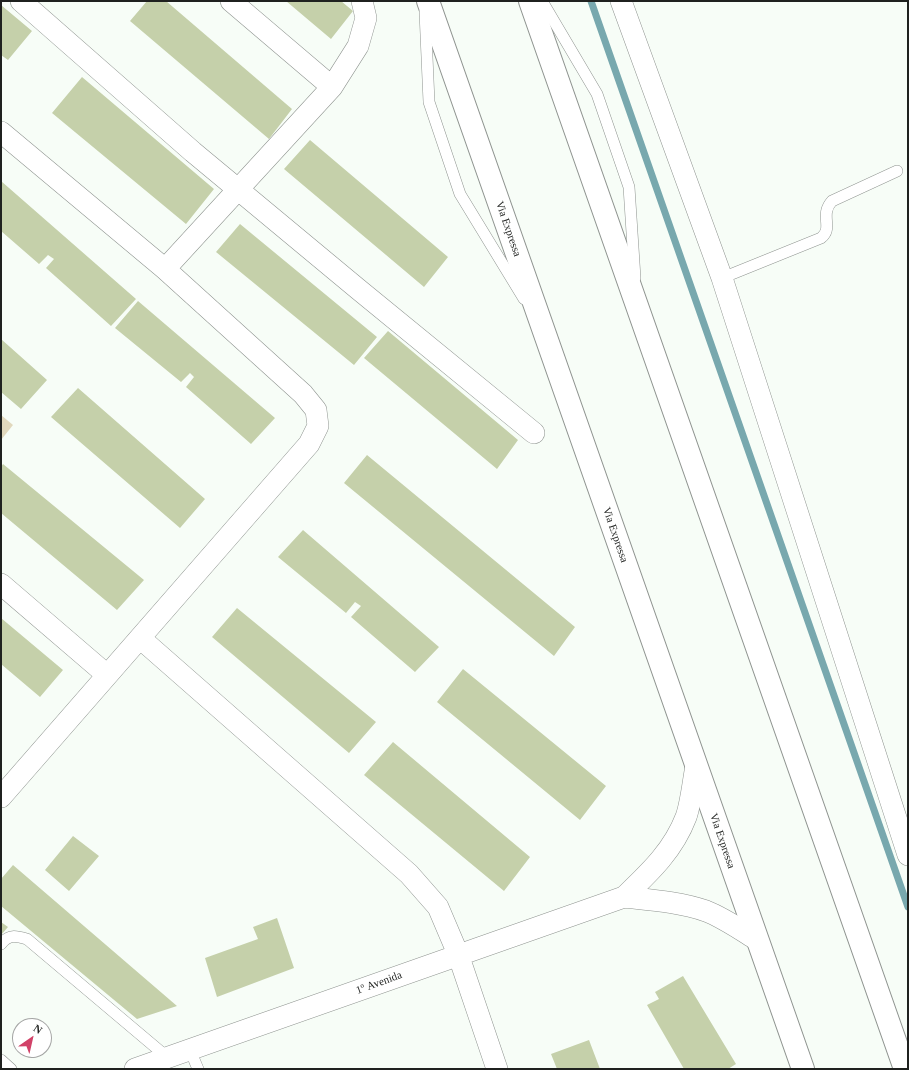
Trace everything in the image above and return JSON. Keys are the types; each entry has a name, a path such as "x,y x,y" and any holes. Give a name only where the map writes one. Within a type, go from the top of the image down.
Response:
{"main road":[{"name":"Via Expressa","path":"428,1 803,1069"},
{"path":"530,1 905,1069"}],"street":[{"path":"21,1 193,152 534,433"},
{"path":"231,1 332,87"},
{"path":"165,270 332,87 358,46 366,18 362,1"},
{"path":"621,1 722,278 908,855"},
{"path":"1,132 165,270 303,394 316,410 318,426 309,444 1,797"},
{"path":"1,584 107,675"},
{"path":"140,638 409,874 438,907 458,954 497,1069"},
{"path":"624,897 652,870 672,846 686,816 696,766"},
{"path":"624,897 667,901 706,911 737,927 757,940"},
{"name":"1º Avenida","path":"135,1069 458,954 624,897"}],"lane":[{"path":"424,1 429,102 460,194 544,332"},
{"path":"542,1 597,94 629,187 637,304"},
{"path":"722,278 821,238 827,231 825,212 826,208 832,201 896,171"},
{"path":"1,944 5,939 14,935 27,939 167,1057"},
{"path":"190,1050 198,1069"},
{"path":"1,1060 11,1069"}],"shaded area":[{"path":"1,415 13,425 1,440"}],"building":[{"path":"147,1 166,1 292,109 269,139 130,21"},
{"path":"286,1 341,1 353,11 331,39"},
{"path":"1,5 32,31 8,60 1,55"},
{"path":"82,77 214,189 186,224 52,113"},
{"path":"310,140 448,257 424,287 284,169"},
{"path":"1,181 136,299 111,326 46,268 54,259 48,255 39,264 1,231"},
{"path":"240,224 377,337 354,365 216,252"},
{"path":"138,301 275,418 251,444 186,387 194,377 190,373 181,382 115,328"},
{"path":"388,331 518,440 497,469 364,358"},
{"path":"1,339 47,380 21,409 1,392"},
{"path":"78,388 205,499 180,528 51,417"},
{"path":"367,455 575,627 554,656 344,483"},
{"path":"3,464 144,580 117,610 1,513 1,467"},
{"path":"303,530 439,647 415,672 351,617 361,606 355,602 346,613 278,557"},
{"path":"237,608 376,722 349,753 212,637"},
{"path":"1,618 63,670 40,697 1,664"},
{"path":"463,669 606,786 580,820 437,702"},
{"path":"393,742 530,857 504,891 364,775"},
{"path":"73,836 99,856 69,891 45,870"},
{"path":"13,865 177,1006 137,1019 1,906 1,879"},
{"path":"277,918 294,968 217,997 205,958 258,939 253,927"},
{"path":"1,922 8,927 1,935"},
{"path":"683,976 736,1064 728,1069 684,1069 647,1005 659,999 655,992"},
{"path":"589,1040 600,1069 557,1069 551,1054"}],"waterway":[{"path":"591,1 908,907"}]}
